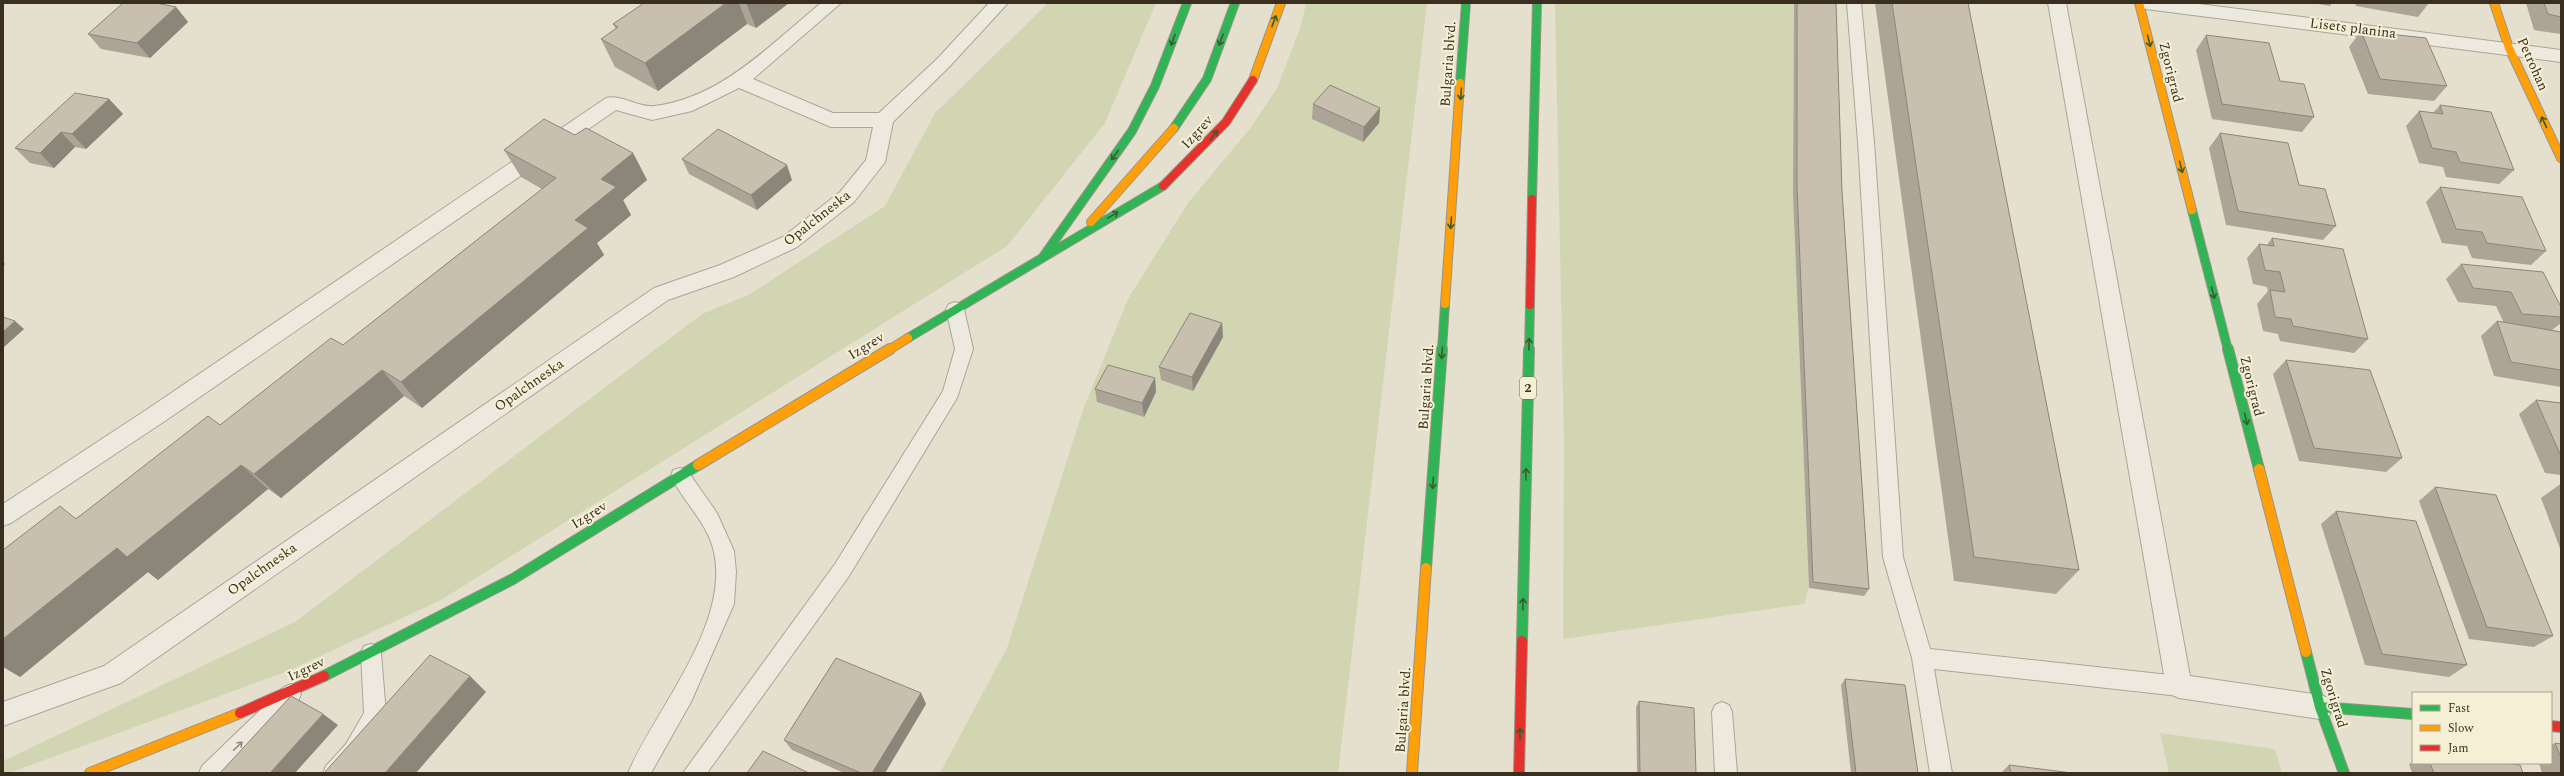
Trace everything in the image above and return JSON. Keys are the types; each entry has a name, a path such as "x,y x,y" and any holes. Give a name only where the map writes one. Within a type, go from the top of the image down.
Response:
{"main road":[{"path":"1043,257 1124,142 1141,114 1152,92 1187,3"},
{"name":"Izgrev","path":"1080,235 1179,122 1207,79 1235,3"},
{"name":"Izgrev","path":"90,773 294,690 371,653 513,579 680,476 1165,184 1205,146 1236,108 1254,77 1281,3"},
{"name":"Bulgaria blvd.","path":"1412,773 1466,3"},
{"name":"2","path":"1519,773 1537,3"},
{"name":"Zgorigrad","path":"2139,3 2320,707 2344,773"},
{"name":"Petrohan","path":"2494,3 2509,48 2561,158"},
{"path":"1454,18 1463,55"},
{"path":"2320,707 2412,714"}],"street":[{"path":"3,516 84,464 503,176 613,104 652,113 684,106 739,81 832,3"},
{"path":"739,81 831,120 884,120 943,64 998,3"},
{"path":"2057,3 2179,686 2320,707"},
{"name":"Lisets planina","path":"2146,3 2509,48 2561,56"},
{"name":"Opalchneska","path":"3,714 112,675 661,294 727,271 790,242 847,197 875,162 884,120"}],"lane":[{"path":"1854,3 1866,142 1893,557 1922,658 1941,773"},
{"path":"694,773 842,570 951,393 964,349 956,309"},
{"path":"639,773 684,696 724,604 726,572 724,551 710,519 680,476"},
{"path":"334,773 354,751 375,714 371,653"},
{"path":"1922,658 2179,686"},
{"path":"210,773 294,690"},
{"path":"1722,712 1726,773"}],"green space":[{"path":"1048,3 1156,3 1105,123 1007,246 441,600 288,671 9,773 3,773 3,761 295,622 702,314 750,294 885,206 935,113"},
{"path":"1306,3 1427,3 1338,773 940,773 1007,648 1083,410 1128,299 1188,203 1252,126 1277,88 1301,26"},
{"path":"1555,3 1794,3 1793,195 1809,588 1804,604 1563,639 1564,445"},
{"path":"2160,733 2275,749 2282,773 2169,773"}],"building":[{"path":"123,3 156,3 176,7 137,43 88,34"},
{"path":"644,3 726,3 645,63 601,39 618,27 613,24"},
{"path":"1797,3 1836,3 1842,191 1869,589 1813,582 1797,187"},
{"path":"1892,3 1968,3 2079,570 1974,557"},
{"path":"2544,3 2561,3 2561,17 2548,14"},
{"path":"2361,31 2426,38 2447,86 2380,79"},
{"path":"2206,35 2269,43 2280,81 2304,84 2314,117 2222,104"},
{"path":"1330,85 1380,108 1364,127 1313,104"},
{"path":"75,93 109,99 72,134 61,132 40,153 15,148"},
{"path":"2440,105 2491,112 2514,170 2460,162 2456,152 2432,148 2419,111 2443,114"},
{"path":"544,119 575,135 586,128 633,153 601,179 616,187 575,220 588,228 401,382 382,370 254,474 241,465 127,557 117,548 3,639 3,550 60,506 76,519 208,416 220,425 331,338 343,345 556,178 504,150"},
{"path":"718,129 787,165 751,195 682,159"},
{"path":"2220,133 2288,143 2299,185 2325,189 2336,226 2238,211"},
{"path":"2440,187 2522,197 2546,251 2487,243 2482,232 2456,229"},
{"path":"2272,238 2343,249 2368,339 2293,326 2291,319 2275,317 2270,290 2285,292 2280,272 2265,270 2259,244 2274,246"},
{"path":"2461,264 2543,272 2561,307 2561,317 2522,314 2511,292 2473,288"},
{"path":"1190,313 1222,323 1192,377 1159,367"},
{"path":"3,317 15,321 3,332"},
{"path":"2497,321 2561,332 2561,370 2511,362"},
{"path":"2286,360 2370,370 2402,458 2314,448"},
{"path":"1108,365 1155,378 1142,403 1095,389"},
{"path":"2536,400 2561,403 2561,456"},
{"path":"2435,487 2496,495 2553,636 2487,627"},
{"path":"2336,511 2416,521 2467,665 2382,654"},
{"path":"430,655 470,676 385,773 324,773"},
{"path":"836,658 921,693 872,773 861,773 784,740"},
{"path":"1845,679 1905,685 1918,773 1856,773"},
{"path":"291,696 323,714 270,773 220,773"},
{"path":"1639,701 1694,708 1696,773 1640,773"},
{"path":"2555,743 2561,744 2561,758"},
{"path":"763,751 809,773 747,773"},
{"path":"2430,764 2513,764 2520,765 2523,773 2434,773"},
{"path":"2009,765 2072,773 2011,773"}],"traffic: fast":[{"path":"1043,257 1132,131 1155,86 1187,3"},
{"path":"1174,128 1207,79 1235,3"},
{"path":"1460,83 1466,3"},
{"path":"1532,199 1537,3"},
{"path":"908,338 1163,186"},
{"path":"2192,210 2259,469"},
{"path":"1426,568 1445,304"},
{"path":"1522,641 1530,305"},
{"path":"324,676 513,579 698,465"},
{"path":"2306,652 2320,707 2344,773"},
{"path":"2320,707 2412,714"}],"traffic: slow":[{"path":"1253,80 1281,3"},
{"path":"2139,3 2192,210"},
{"path":"2494,3 2509,48 2561,158"},
{"path":"1445,304 1460,83"},
{"path":"1091,222 1174,128"},
{"path":"698,465 908,338"},
{"path":"2259,469 2306,652"},
{"path":"1412,773 1426,568"},
{"path":"90,773 240,713"}],"traffic: jam":[{"path":"1163,186 1226,122 1253,80"},
{"path":"1530,305 1532,199"},
{"path":"1519,773 1522,641"},
{"path":"240,713 324,676"},
{"path":"2552,726 2561,727"}]}
